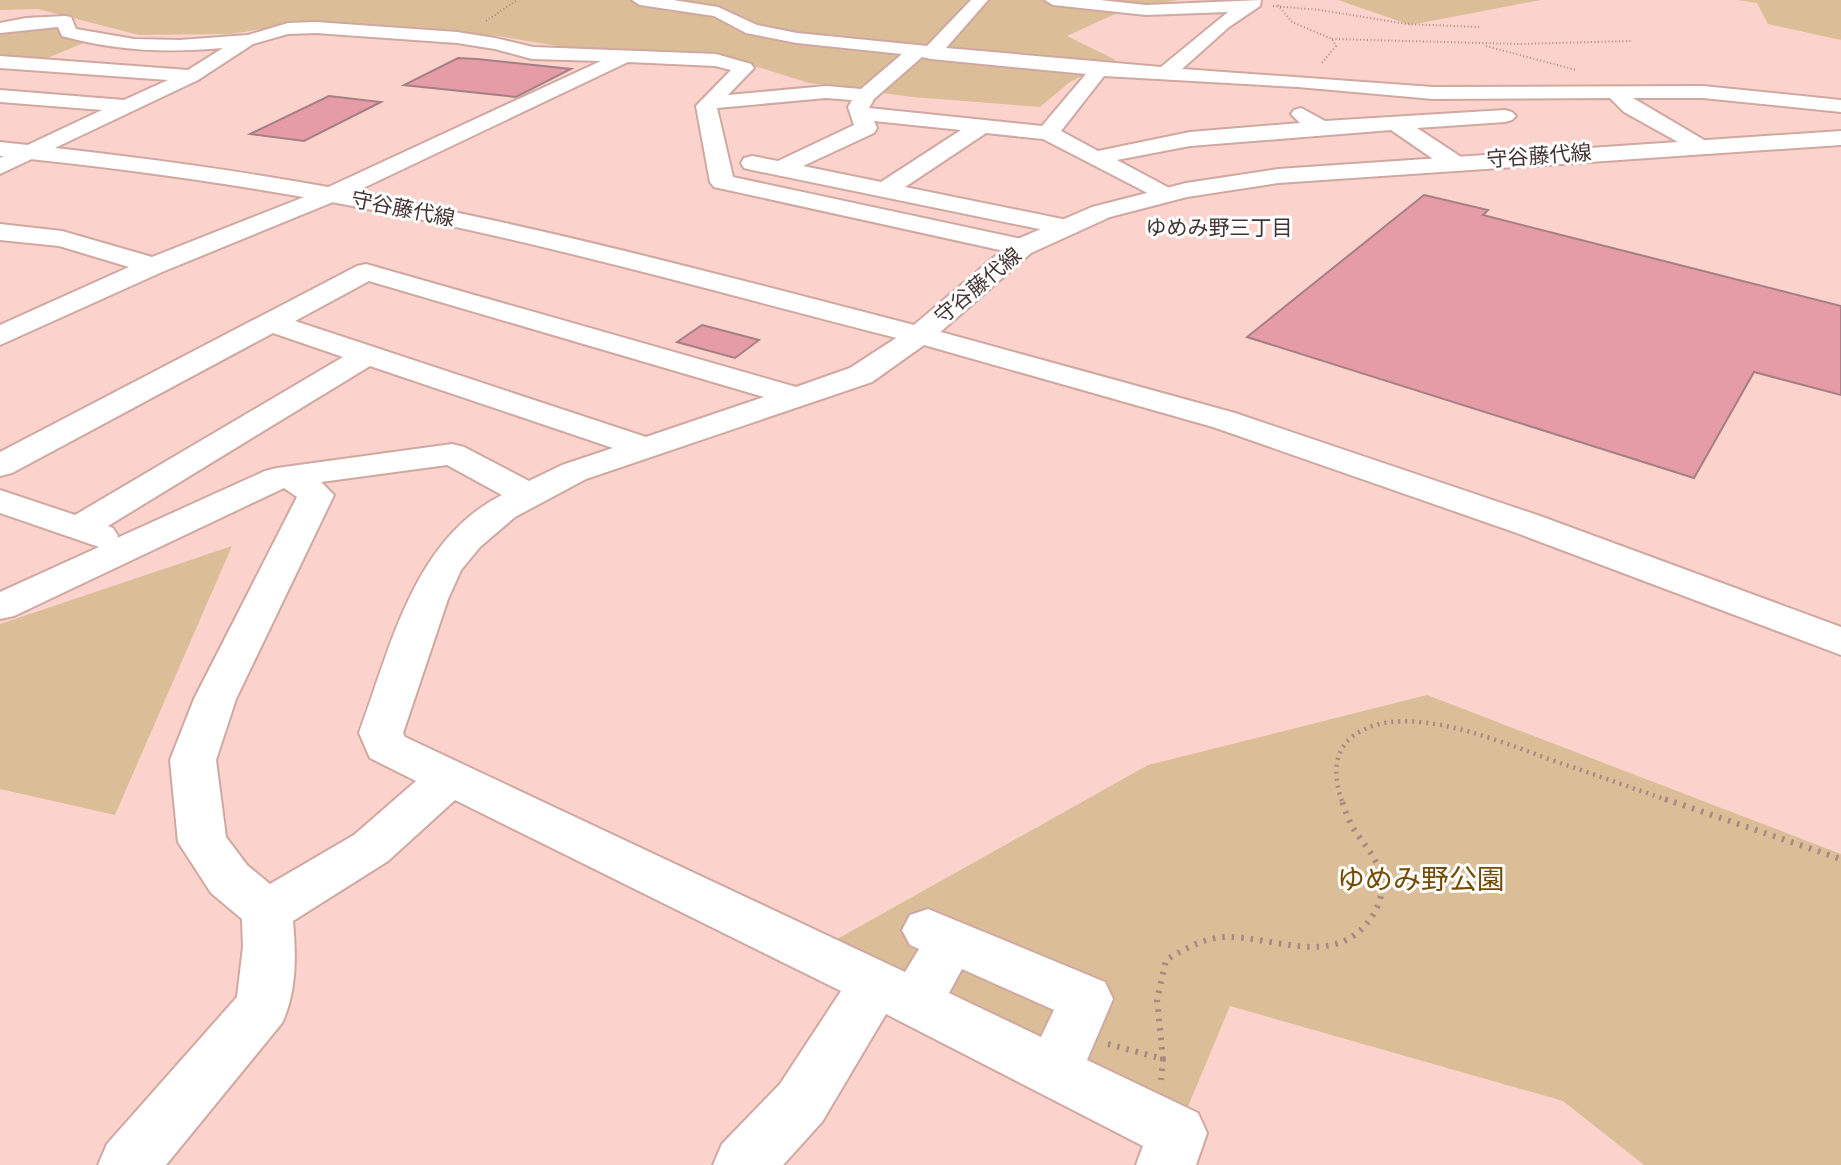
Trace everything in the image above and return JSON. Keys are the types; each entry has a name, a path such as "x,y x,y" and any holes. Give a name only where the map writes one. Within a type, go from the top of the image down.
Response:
{"street":[{"path":"640,0 746,17 752,29 797,38 1099,69 1298,81 1433,93 1703,92 1841,106"},
{"path":"863,104 980,0"},
{"path":"1053,0 1146,10 1254,3"},
{"path":"1167,72 1223,23 1254,3"},
{"path":"2,29 26,23 65,21 68,32 91,40 169,45 251,39 294,28 326,28 450,36 512,46 532,53 716,60 744,68 706,106 722,182 1022,247"},
{"path":"0,167 191,76 251,39"},
{"path":"59,66 93,52 183,56 153,73"},
{"path":"0,336 153,266 330,195 626,57"},
{"path":"0,62 191,76"},
{"path":"1048,133 1099,69"},
{"path":"1298,81 1289,105 1320,128"},
{"path":"1614,91 1631,108 1696,145"},
{"path":"709,103 826,92 863,104 982,126 1048,133 1165,195"},
{"path":"1079,94 1105,96"},
{"path":"0,96 127,106"},
{"path":"782,168 866,128 863,104"},
{"path":"1548,113 1631,108"},
{"path":"1095,158 1190,139 1520,115"},
{"path":"1395,123 1453,162"},
{"path":"886,189 982,126"},
{"name":"守谷藤代線","path":"0,149 148,165 330,195 497,228 920,335 1022,247 1101,212 1165,195 1278,176 1696,145 1841,138"},
{"path":"718,164 757,162 1068,227"},
{"path":"0,361 289,220 330,195"},
{"path":"2,234 62,239 153,266"},
{"path":"0,466 366,272 797,397"},
{"path":"271,323 647,448"},
{"path":"1166,1165 1177,1133 896,993 451,776 386,747 381,733 428,600 443,567 502,509 527,494 574,472 861,375 920,335 1224,420 1527,524 1840,641"},
{"path":"78,528 369,354"},
{"path":"0,607 128,546 199,517 277,478 452,454 527,494"},
{"path":"128,1165 263,1006 269,947 267,911 229,879 202,842 193,760 215,699 316,495 291,476"},
{"path":"0,501 128,546"},
{"path":"267,911 371,848 451,776"},
{"path":"743,1165 801,1103 896,993 940,935 1086,999 1053,1072"}],"path":[{"path":"1273,0 1292,22 1332,39 1478,44 1631,41"},
{"path":"1254,3 1365,16 1405,24 1454,23 1479,27"},
{"path":"1298,81 1316,70 1336,46 1332,39"},
{"path":"1478,44 1575,70 1614,91"},
{"path":"1163,1059 1157,1000 1166,960 1188,946 1224,937 1293,948 1335,945 1363,927 1381,899 1381,874 1348,819 1340,796 1336,767 1338,752 1354,733 1380,722 1406,721 1460,729 1841,859"}],"green space":[{"path":"0,0 1179,0 1128,8 1067,36 1116,60 1070,82 1040,107 912,97 809,83 729,58 605,54 498,36 394,27 293,24 231,34 139,35 38,9 0,10"},
{"path":"1338,0 1541,0 1410,25"},
{"path":"1737,0 1841,0 1841,40 1768,24 1757,3"},
{"path":"65,21 68,32 91,40 30,65 0,62 0,32"},
{"path":"232,546 115,815 0,789 0,624"},
{"name":"ゆめみ野公園","path":"1427,695 1841,854 1841,1165 1644,1165 1563,1101 1230,1006 1177,1133 814,952 1148,765"}],"building":[{"path":"458,58 571,69 516,97 404,85"},
{"path":"329,96 381,102 304,141 250,134"},
{"path":"1424,195 1488,210 1483,215 1841,306 1841,395 1754,372 1694,478 1247,337"},
{"path":"702,325 759,340 735,358 677,342"}],"district":[{"name":"ゆめみ野三丁目","path":"1219,228"}]}
